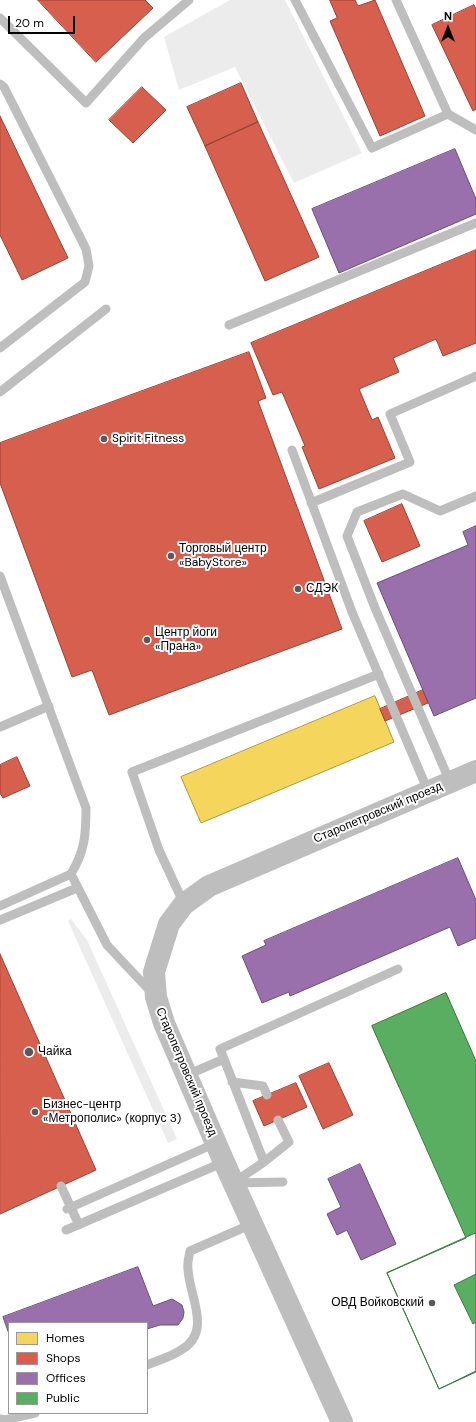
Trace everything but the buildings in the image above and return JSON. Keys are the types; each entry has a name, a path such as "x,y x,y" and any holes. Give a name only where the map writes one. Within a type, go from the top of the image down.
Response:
{"street":[{"name":"Старопетровский проезд","path":"342,1422 186,1076 156,997 154,972 169,924 184,904 209,886 476,771"}],"lane":[{"path":"0,18 86,103 144,38 189,0"},
{"path":"295,0 372,148 448,114"},
{"path":"396,0 448,114 476,130"},
{"path":"0,84 4,87 86,249 89,266 85,282 0,348"},
{"path":"229,325 476,223"},
{"path":"0,392 106,309"},
{"path":"311,503 410,462 390,414 476,376"},
{"path":"292,450 352,612 428,791"},
{"path":"450,782 375,608 347,536 358,512 403,494 440,511 476,496"},
{"path":"0,576 86,808 84,843 80,860 71,874 0,906"},
{"path":"184,904 159,850 132,772 379,674"},
{"path":"0,727 49,706"},
{"path":"71,874 107,945 156,997"},
{"path":"0,920 77,888"},
{"path":"264,1162 220,1049 398,969"},
{"path":"186,1076 224,1059"},
{"path":"232,1082 263,1086 267,1095"},
{"path":"233,1183 264,1162 289,1142 278,1120"},
{"path":"68,1208 220,1152"},
{"path":"66,1230 79,1225 220,1152"},
{"path":"233,1183 283,1182"},
{"path":"61,1186 68,1208 79,1225"},
{"path":"148,1365 181,1350 192,1342 198,1326 197,1307 188,1269 190,1250 252,1224"},
{"path":"0,1419 5,1420 31,1414"}],"shaded area":[{"path":"230,0 285,0 362,153 294,183 235,67 179,90 164,37"},
{"path":"71,919 87,940 177,1139 168,1143 68,921"}],"place":[{"name":"Spirit Fitness","path":"104,439"},
{"name":"Торговый центр «BabyStore»","path":"171,556"},
{"name":"СДЭК","path":"298,589"},
{"name":"Центр йоги «Прана»","path":"147,640"},
{"name":"Чайка","path":"29,1052"},
{"name":"Бизнес-центр «Метрополис» (корпус 3)","path":"35,1112"},
{"name":"ОВД Войковский","path":"432,1303"}]}
